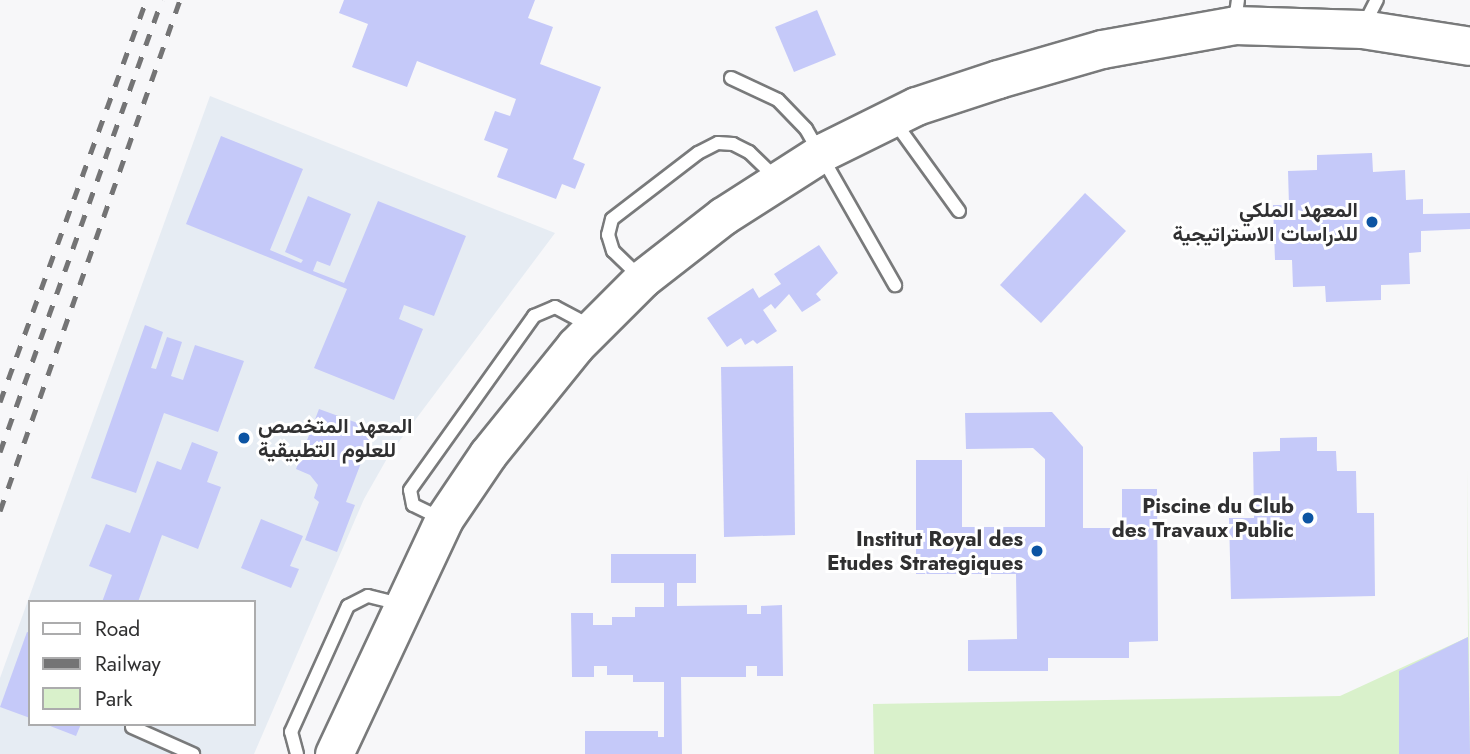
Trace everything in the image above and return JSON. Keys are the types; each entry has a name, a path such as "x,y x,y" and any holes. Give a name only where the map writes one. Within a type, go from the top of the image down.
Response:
{"street":[{"path":"334,754 444,519 488,454 592,327 642,279 723,216 823,152 916,106 1102,49 1236,13 1370,14 1470,46"}],"lane":[{"path":"732,78 778,100 823,152 895,285"},
{"path":"891,118 959,211"},
{"path":"642,279 613,251 608,235 612,219 698,153 718,143 733,144 749,152 778,181"},
{"path":"444,519 413,505 410,490 534,316 555,307 592,327"},
{"path":"297,754 291,732 348,606 368,596 403,605"},
{"path":"132,727 193,754"}],"shaded area":[{"name":"المعهد المتخصص للعلوم التطبيقية","path":"210,96 555,233 389,455 364,499 254,754 0,754 0,678 28,600 28,726 256,726 256,600 28,600"}],"green space":[{"path":"1467,463 1470,754 874,754 873,704 1340,696 1468,637"}],"building":[{"path":"344,0 535,0 528,18 553,27 540,64 601,87 573,159 585,164 575,189 562,184 556,199 497,177 508,149 484,140 495,111 510,116 516,99 417,61 407,87 352,67 368,24 339,13"},
{"path":"817,10 836,55 794,72 775,27"},
{"path":"221,136 303,169 270,250 301,263 303,260 285,252 308,196 351,214 330,266 317,261 313,271 344,283 378,201 466,236 434,316 404,305 399,319 423,329 394,400 314,368 347,289 186,224"},
{"name":"المعهد الملكي للدراسات الاستراتيجية","path":"1372,153 1373,172 1405,170 1406,200 1423,199 1423,214 1470,213 1470,229 1421,231 1421,252 1409,253 1410,284 1381,285 1381,300 1326,302 1325,286 1293,287 1292,260 1275,260 1273,205 1289,205 1288,171 1317,170 1317,155"},
{"path":"1085,193 1126,231 1041,323 1000,285"},
{"path":"819,245 838,273 816,294 821,300 802,312 789,294 775,309 771,304 763,310 777,331 757,344 753,340 745,345 741,338 727,347 707,318 753,288 759,298 781,284 774,274"},
{"path":"145,325 163,332 151,368 156,369 167,337 182,342 171,376 183,380 195,345 244,361 218,432 164,413 136,493 91,478"},
{"path":"793,366 795,535 724,537 721,367"},
{"path":"319,409 374,429 346,502 355,505 337,552 305,540 319,502 314,498 318,485 310,475 296,469"},
{"name":"Institut Royal des Etudes Strategiques","path":"1052,412 1083,447 1083,528 1122,528 1122,489 1157,489 1158,641 1129,642 1129,658 1048,658 1048,671 968,671 968,640 1017,639 1016,574 916,574 916,460 962,460 962,527 1045,527 1045,459 1033,448 966,449 965,413"},
{"name":"Piscine du Club des Travaux Public","path":"1317,437 1317,451 1336,451 1337,471 1356,471 1357,513 1374,513 1375,596 1231,599 1229,518 1254,518 1253,452 1280,451 1280,438"},
{"path":"192,442 218,452 207,482 221,487 198,549 162,535 139,600 103,600 112,575 89,566 106,524 130,533 157,461 181,470"},
{"path":"261,519 303,536 290,566 299,569 291,588 241,568"},
{"path":"611,554 696,554 696,583 677,583 677,606 747,605 747,614 761,614 761,606 782,605 783,676 757,676 757,666 746,666 746,677 681,677 682,754 585,754 585,731 658,731 658,737 664,737 664,682 633,682 633,675 607,675 607,666 594,666 594,677 572,677 571,613 593,613 593,625 612,625 612,617 635,617 635,607 664,607 664,583 611,583"},
{"path":"27,632 28,632 28,717 0,707"},
{"path":"1468,637 1470,754 1399,754 1399,671"},
{"path":"50,726 80,726 76,736"}],"railway":[{"path":"0,402 146,0"},
{"path":"0,452 162,0"},
{"path":"0,511 180,0"}],"place":[{"name":"المعهد الملكي للدراسات الاستراتيجية","path":"1372,222"},
{"name":"المعهد المتخصص للعلوم التطبيقية","path":"244,438"},
{"name":"Piscine du Club des Travaux Public","path":"1308,518"},
{"name":"Institut Royal des Etudes Strategiques","path":"1037,551"}]}
